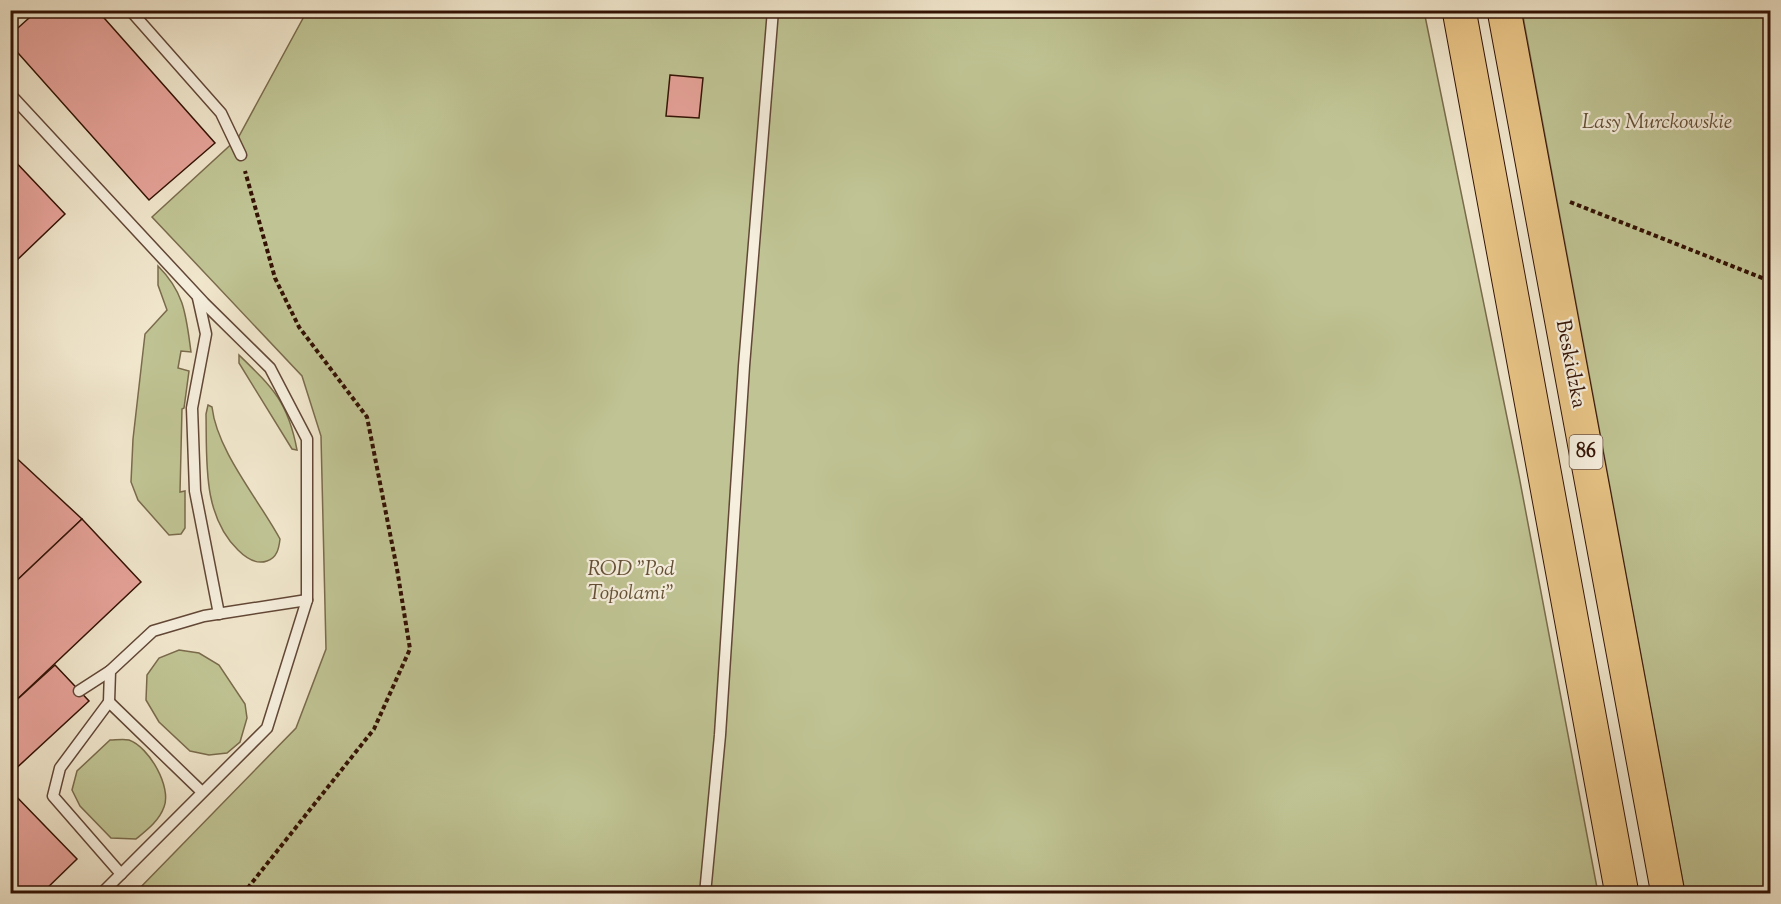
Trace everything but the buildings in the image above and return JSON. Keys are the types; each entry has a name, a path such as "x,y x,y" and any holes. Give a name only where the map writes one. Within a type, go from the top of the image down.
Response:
{"main road":[{"name":"86","path":"1459,10 1622,894"},
{"name":"Beskidzka","path":"1504,10 1668,894"}],"lane":[{"path":"130,10 221,113 241,156"},
{"path":"705,894 720,735 743,378 773,10"},
{"path":"10,94 197,295 270,368 308,439 307,600 267,728 101,894"},
{"path":"197,295 206,334 192,408 195,491 219,614"},
{"path":"79,691 110,671 153,631 219,614 307,600"},
{"path":"110,671 109,702 60,768 54,796 121,874"},
{"path":"109,702 202,792"}],"path":[{"path":"241,156 275,278 299,327 367,417 398,569 410,649 374,729 243,894"},
{"path":"1538,190 1770,281"}],"green space":[{"name":"ROD \"Pod Topolami\"","path":"307,11 1424,11 1519,476 1598,893 134,894 296,728 326,649 321,436 302,376 152,217 238,138"},
{"name":"Lasy Murckowskie","path":"1522,11 1770,11 1770,893 1685,893"},
{"path":"158,266 174,286 183,306 191,352 181,351 178,368 189,371 182,409 180,492 185,491 185,528 181,534 169,535 138,500 131,482 133,439 145,334 167,310 158,285"},
{"path":"239,355 270,387 284,408 297,450 292,449 239,363"},
{"path":"208,405 212,407 215,424 230,458 280,539 278,549 270,560 263,562 247,558 226,536 218,520 212,504 207,468 206,414"},
{"path":"179,650 199,653 219,665 245,704 247,718 240,742 227,753 209,755 190,751 159,722 146,700 147,675 159,658"},
{"path":"110,740 129,740 137,744 151,759 165,789 166,799 162,812 152,825 136,839 111,838 80,806 72,790 77,771"}]}
